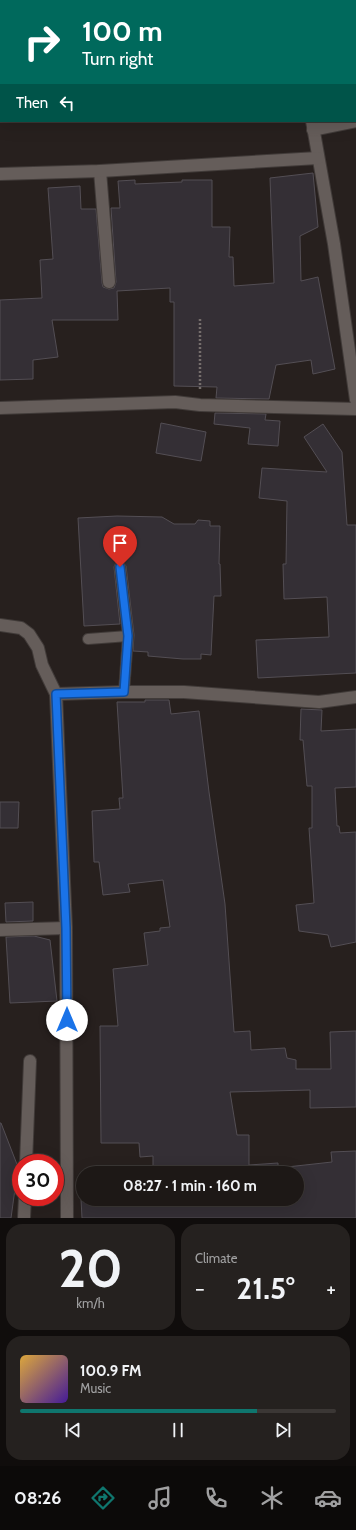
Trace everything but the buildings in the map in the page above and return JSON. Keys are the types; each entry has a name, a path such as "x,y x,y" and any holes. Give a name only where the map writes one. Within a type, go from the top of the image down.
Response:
{"street":[{"path":"347,122 313,126 334,244 356,400"},
{"path":"0,174 100,171 318,158"},
{"path":"100,171 110,282"},
{"path":"0,408 175,402 200,405 356,409"},
{"path":"0,625 20,628 29,634 38,648 42,665 56,694 66,928 67,1218"},
{"path":"56,694 184,692 319,702 356,697"},
{"path":"0,930 66,928"},
{"path":"26,1154 30,1061"},
{"path":"24,1218 25,1206"}],"lane":[{"path":"120,567 128,636 124,692"},
{"path":"88,639 128,636"}],"path":[{"path":"200,319 200,405"}],"route":[{"path":"67,1020 66,928 56,694 124,692 128,636 120,567"}]}
